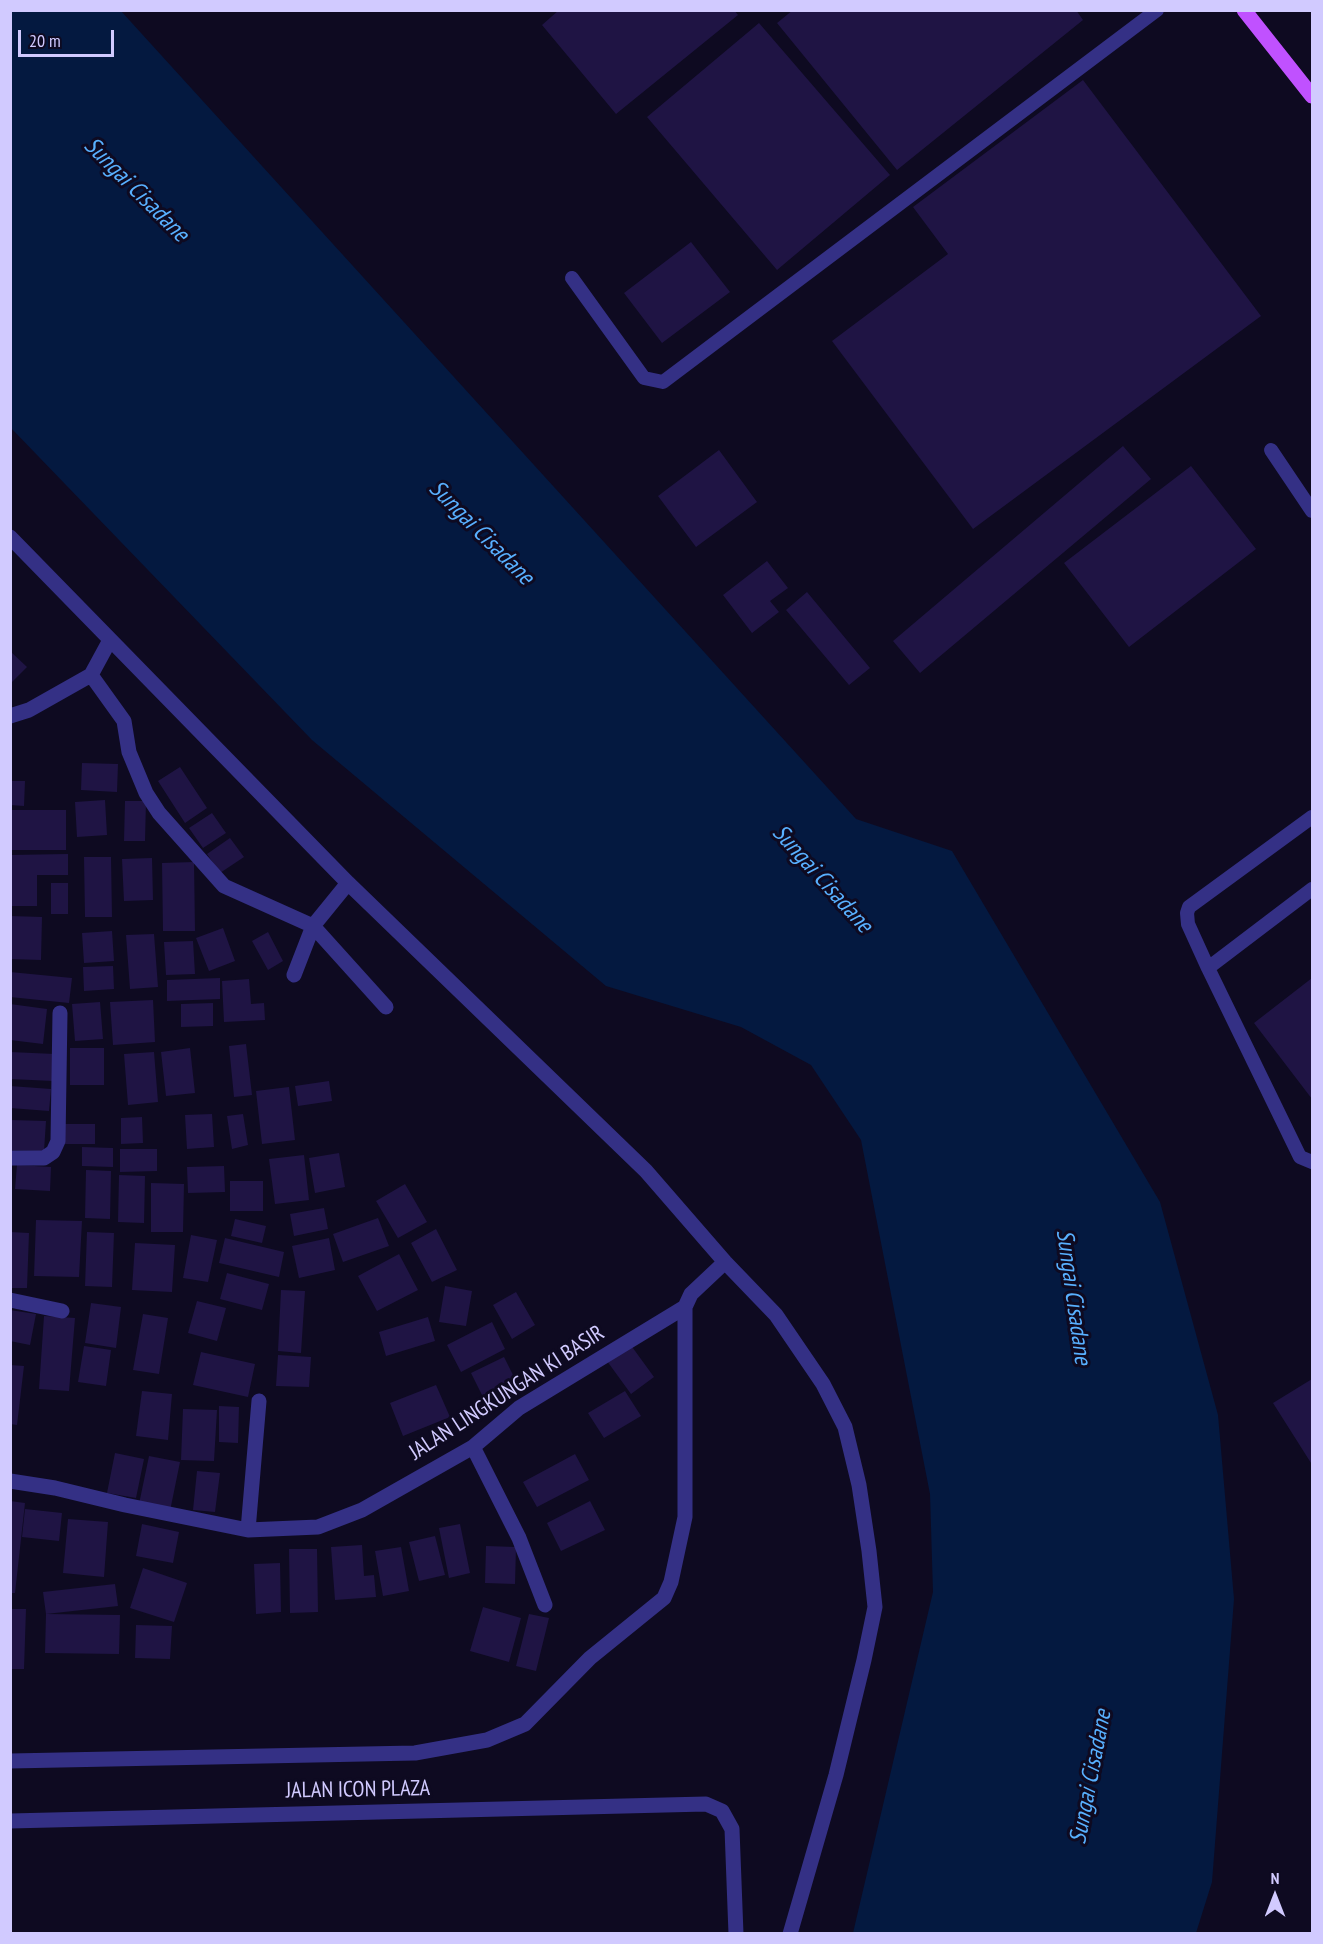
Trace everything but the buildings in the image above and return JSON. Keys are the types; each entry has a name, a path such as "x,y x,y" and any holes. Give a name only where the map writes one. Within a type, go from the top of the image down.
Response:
{"main road":[{"path":"1244,10 1312,96"}],"street":[{"path":"10,537 348,883 646,1172 725,1262 776,1315 823,1384 845,1427 859,1485 869,1551 874,1607 864,1660 836,1775 790,1934"},
{"path":"10,716 29,710 91,675 110,640"},
{"path":"91,675 124,721 129,752 146,793 159,813 224,886 313,926 386,1008"},
{"path":"294,975 313,926 348,883"},
{"path":"10,1158 44,1158 53,1152 58,1141 60,1013"},
{"name":"JALAN LINGKUNGAN KI BASIR","path":"10,1480 248,1530 318,1527 362,1510 472,1448 519,1408 685,1307 691,1294 725,1262"},
{"path":"10,1300 62,1311"},
{"path":"10,1761 415,1753 487,1740 525,1724 590,1658 664,1598 671,1582 685,1517 685,1307"},
{"path":"248,1530 259,1401"},
{"path":"472,1448 519,1538 545,1605"},
{"name":"JALAN ICON PLAZA","path":"10,1821 706,1804 722,1811 732,1829 736,1934"}],"lane":[{"path":"572,278 644,378 663,382 1157,10"},
{"path":"1271,450 1312,511"},
{"path":"1312,817 1190,907 1187,912 1188,924 1208,968 1300,1157 1312,1162"},
{"path":"1208,968 1312,889"}],"water":[{"name":"Sungai Cisadane","path":"11,10 121,11 856,819 952,851 1160,1202 1218,1415 1234,1599 1212,1882 1196,1933 853,1933 933,1592 930,1494 861,1140 811,1065 741,1027 606,986 312,740 11,428"}]}
